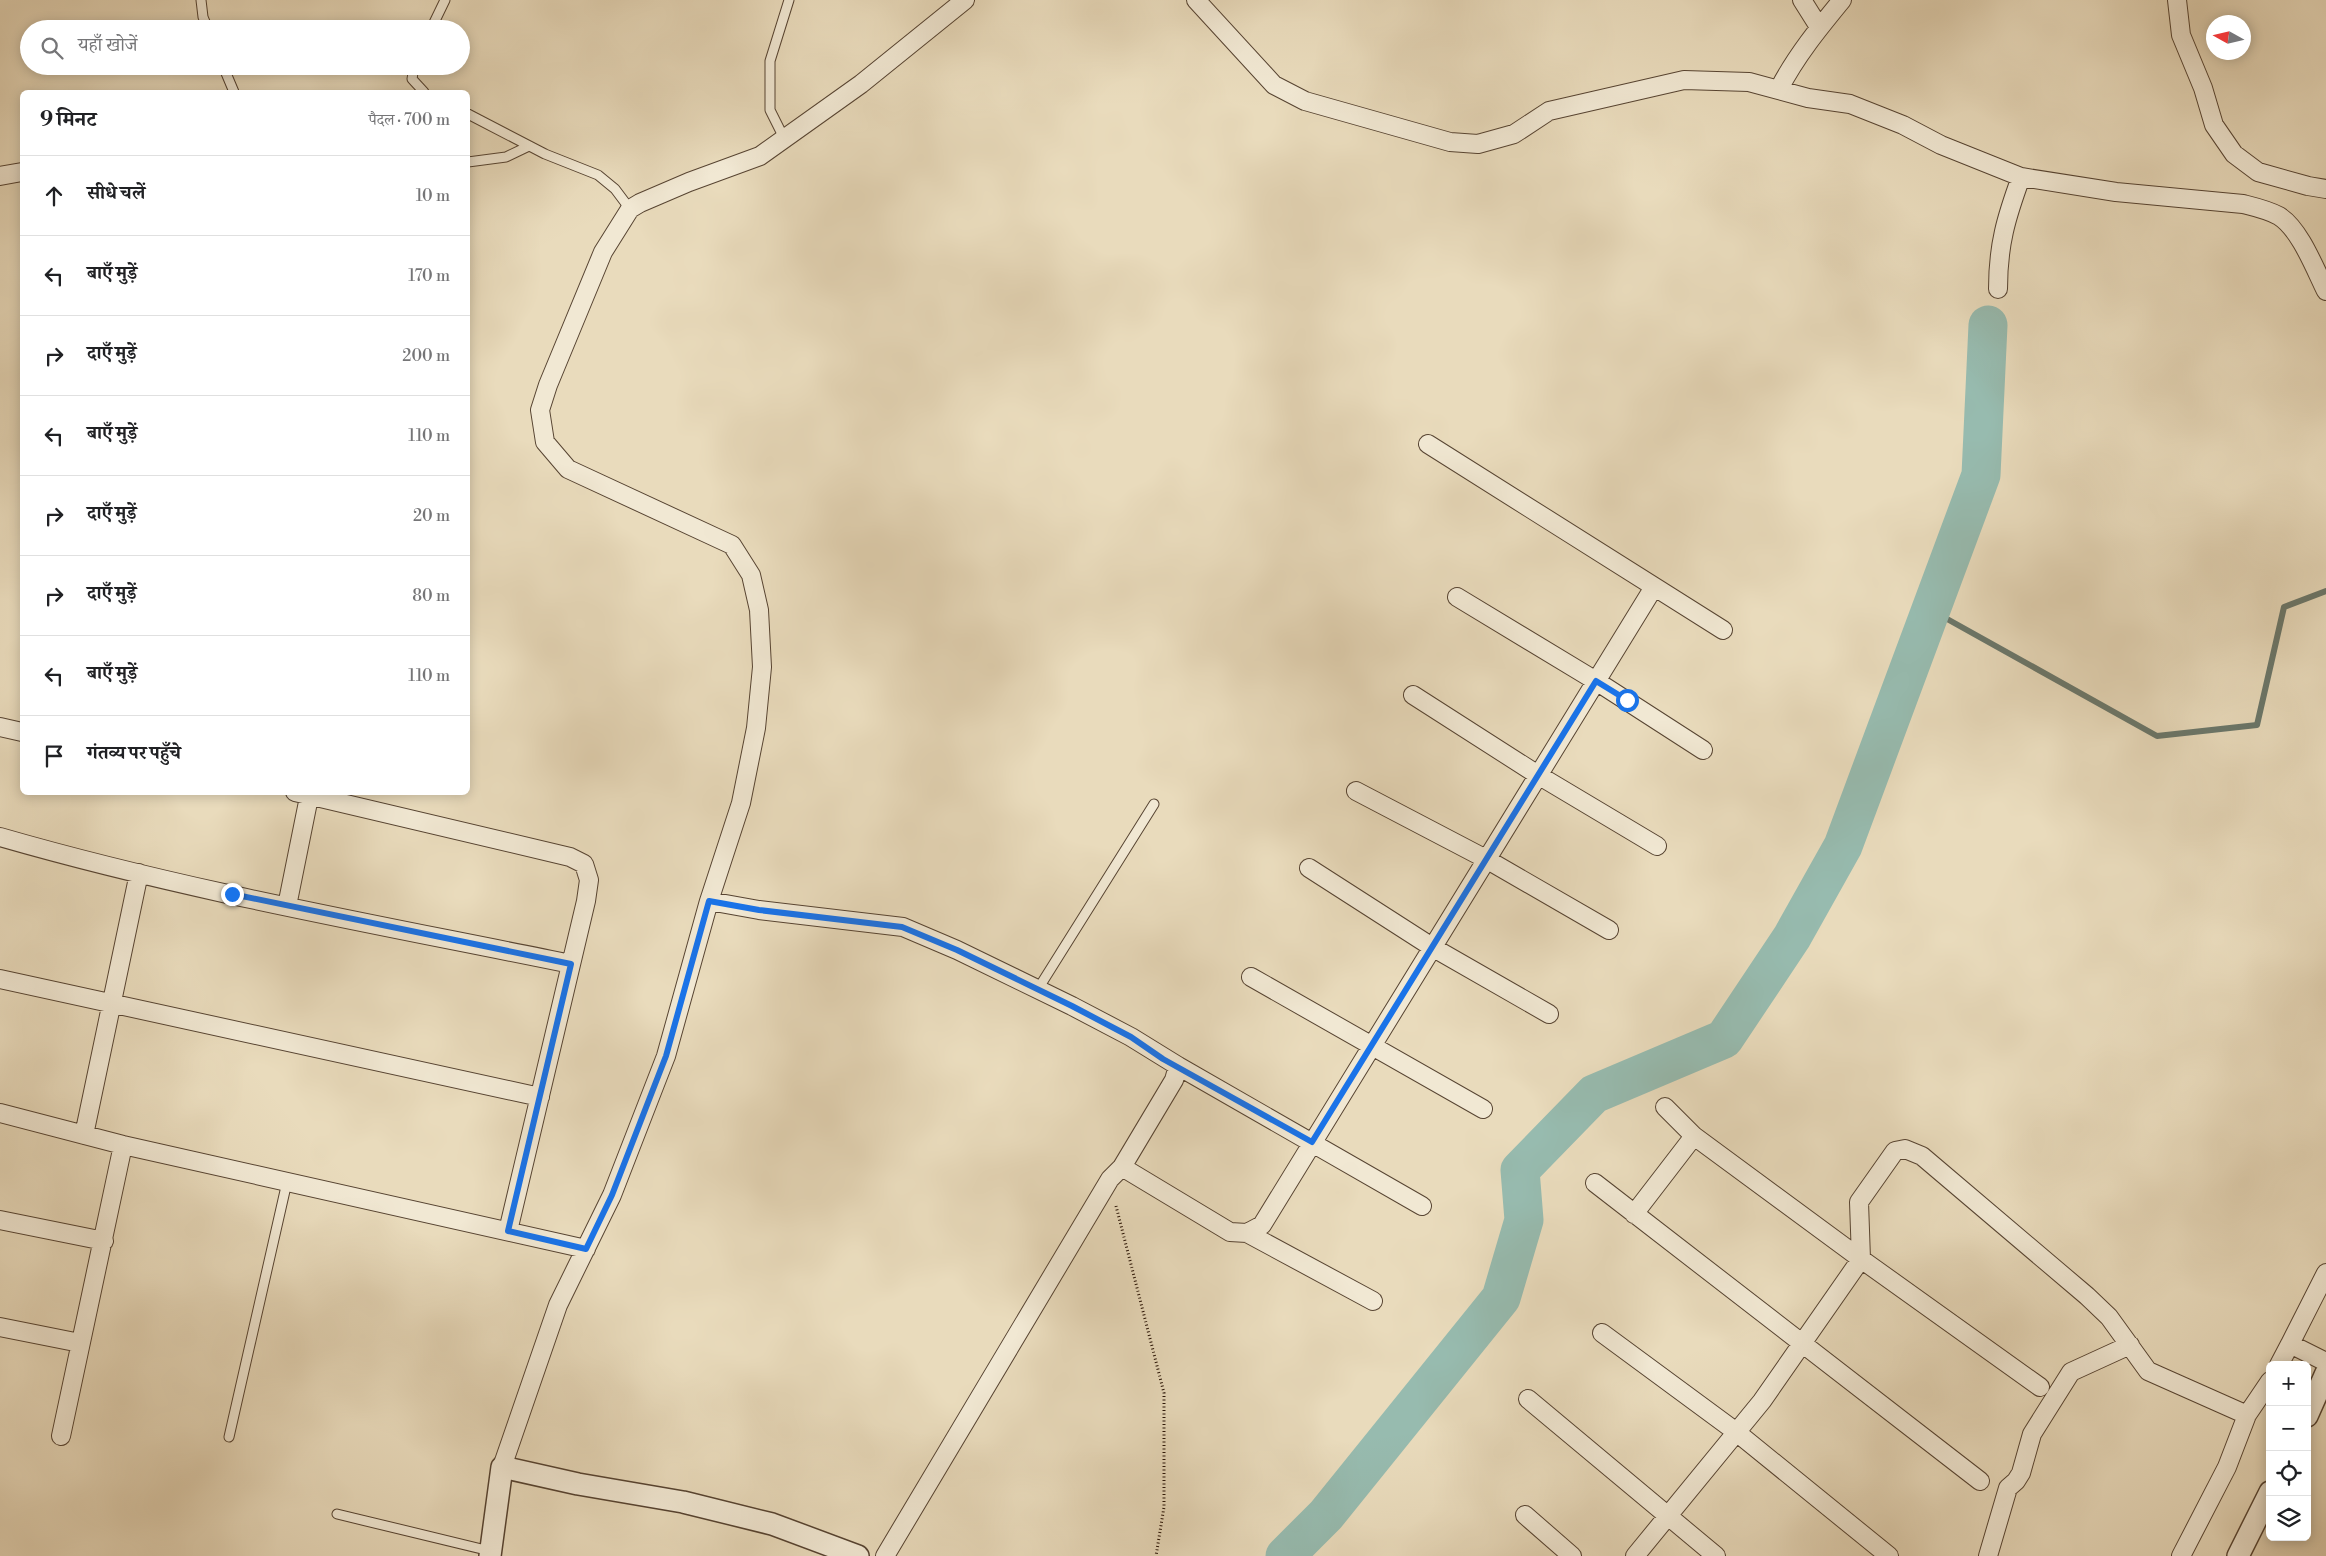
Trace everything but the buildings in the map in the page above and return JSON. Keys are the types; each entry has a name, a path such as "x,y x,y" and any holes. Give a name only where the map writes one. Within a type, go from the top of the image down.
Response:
{"street":[{"path":"490,1554 502,1467 558,1305 612,1195 666,1056 709,901 741,803 756,728 762,667 759,610 751,576 732,545 721,538 568,469 545,442 540,410 548,385 603,252 630,209 640,202 689,182 760,156 861,84 965,0"},
{"path":"1196,0 1274,85 1305,101 1450,142 1478,144 1514,134 1550,111 1684,80 1749,82 1808,98 1850,104 1903,125 1941,145 2020,177 2116,192 2243,204 2264,209 2280,217 2294,230 2326,291"},
{"path":"1802,0 1820,27"},
{"path":"1779,89 1788,72 1842,0"},
{"path":"2177,0 2181,35 2203,88 2214,125 2234,154 2258,172 2326,189"},
{"path":"0,176 20,172"},
{"path":"1998,289 1998,258 2003,228 2020,177"},
{"path":"1428,444 1723,630"},
{"path":"1247,1234 1262,1225 1654,587"},
{"path":"1457,597 1596,681 1703,750"},
{"path":"1413,694 1538,775 1657,846"},
{"path":"0,726 20,731"},
{"path":"1356,791 1486,859 1609,930"},
{"path":"287,906 305,795"},
{"path":"309,795 570,857 584,864 589,880 587,894 508,1231"},
{"path":"0,837 79,860 287,906 571,964"},
{"path":"1309,868 1432,947 1549,1014"},
{"path":"84,1135 139,873"},
{"path":"709,901 759,910 902,927 957,950 1131,1037 1422,1206"},
{"path":"1251,977 1483,1109"},
{"path":"0,979 540,1096"},
{"path":"885,1556 1174,1080 1178,1066"},
{"path":"1666,1107 1694,1136 2040,1387"},
{"path":"0,1113 123,1145 586,1249"},
{"path":"1634,1214 1694,1136"},
{"path":"61,1436 123,1145"},
{"path":"1635,1556 1735,1431 1762,1401 1861,1259 1859,1202 1895,1151 1905,1149 1922,1156 2087,1296 2109,1317 2119,1334 2130,1345 2148,1371 2247,1414"},
{"path":"1116,1173 1230,1232 1247,1234 1373,1301"},
{"path":"1595,1183 1980,1481"},
{"path":"0,1220 104,1241"},
{"path":"2308,1406 2312,1358 2326,1273"},
{"path":"0,1327 80,1343"},
{"path":"1602,1333 1735,1431 1889,1556"},
{"path":"1988,1556 2008,1488 2021,1473 2032,1434 2071,1372 2096,1363 2130,1345"},
{"path":"2298,1361 2312,1358"},
{"path":"2181,1556 2227,1467 2247,1414 2266,1387"},
{"path":"1528,1399 1716,1556"},
{"path":"502,1467 578,1484 683,1502 772,1524 858,1556"},
{"path":"2238,1556 2268,1496"},
{"path":"1525,1515 1572,1556"}],"lane":[{"path":"201,0 204,20"},
{"path":"435,20 445,0"},
{"path":"784,138 770,110 770,61 789,0"},
{"path":"227,75 233,90"},
{"path":"413,75 412,79 422,90"},
{"path":"470,115 529,146 598,175 615,189 630,209"},
{"path":"470,162 506,157 529,146"},
{"path":"1038,989 1154,804"},
{"path":"229,1437 287,1182"},
{"path":"337,1514 490,1554"}],"path":[{"path":"1116,1173 1164,1393 1164,1507 1156,1556"}],"waterway":[{"path":"1285,1556 1326,1515 1501,1298 1524,1220 1520,1170 1594,1094 1724,1039 1792,937 1843,846 1981,475 1988,325"},
{"path":"1931,610 2157,736 2257,725 2284,607 2326,591"}],"route":[{"path":"232,894 330,916 571,964 508,1231 586,1249 612,1195 666,1056 709,901 759,910 902,927 957,950 1072,1006 1131,1037 1163,1059 1312,1142 1596,681 1627,700"}]}
